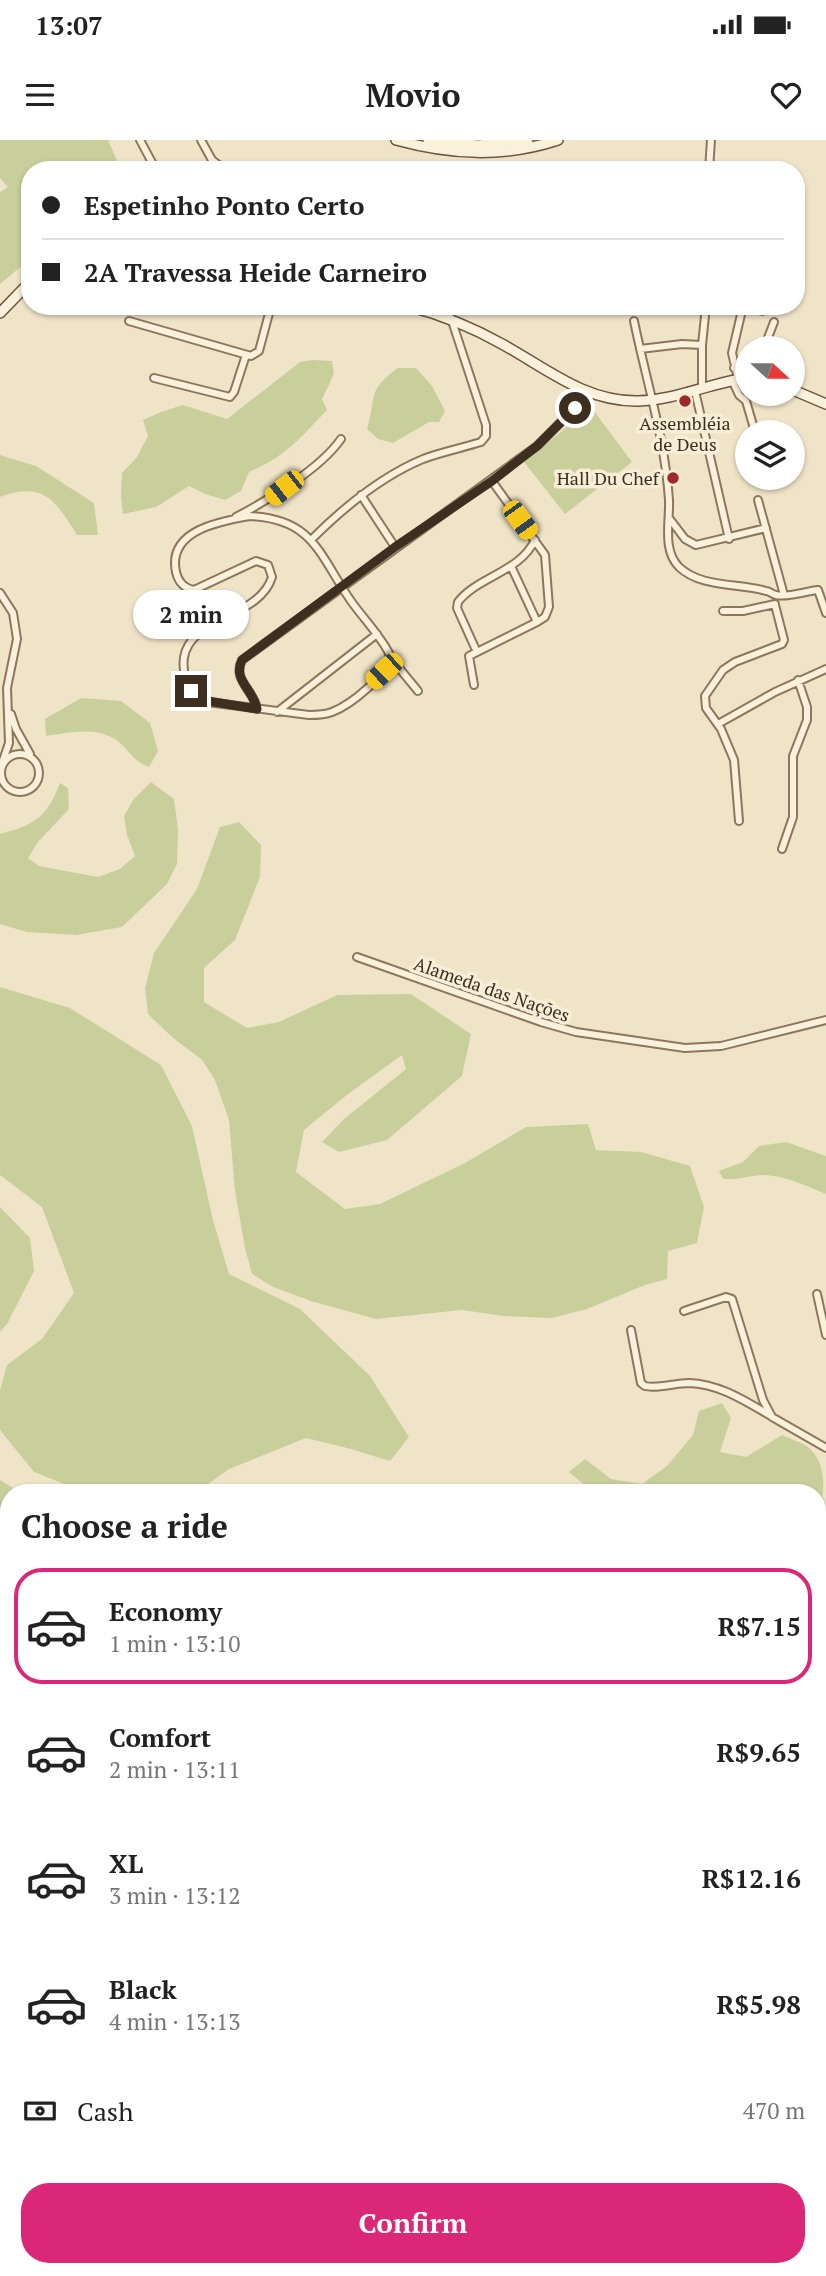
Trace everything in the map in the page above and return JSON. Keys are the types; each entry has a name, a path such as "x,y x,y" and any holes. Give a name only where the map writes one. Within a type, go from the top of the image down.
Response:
{"main road":[{"path":"396,140 438,150 478,153 525,149 558,140"},
{"path":"428,140 478,145 527,140"},
{"path":"0,313 21,291"},
{"path":"440,315 502,344 564,382 586,392 619,400 651,399 735,380"},
{"path":"805,395 826,404"}],"street":[{"path":"140,140 151,161"},
{"path":"201,140 213,161"},
{"path":"710,161 711,140"},
{"path":"129,321 248,356 259,351 269,315"},
{"path":"705,315 699,390 729,539"},
{"path":"734,368 732,353 741,315"},
{"path":"312,539 361,495 408,466 481,442 486,436 486,425 451,318"},
{"path":"634,321 663,453 669,549 678,566 704,579 764,590 775,595 818,590 826,613"},
{"path":"769,336 774,323"},
{"path":"640,349 702,345"},
{"path":"154,378 230,397 248,356"},
{"path":"257,709 239,675 242,660 537,446 575,408 586,392"},
{"path":"231,519 272,497 324,459 341,439"},
{"path":"474,685 468,659 476,650 537,622 545,617 549,607 545,555 492,481"},
{"path":"361,495 395,547"},
{"path":"758,500 784,595"},
{"path":"390,657 384,671 351,702 324,715 276,712 202,700 191,691 183,668 187,646 193,638 245,608 264,592 271,582 271,569 256,561 194,590 178,579 175,567 179,547 204,526 231,519 273,517 296,527 312,539 390,657 418,691"},
{"path":"668,518 689,543 696,545 766,528"},
{"path":"476,650 457,608 460,598 511,566 527,552 535,540"},
{"path":"511,566 537,622"},
{"path":"0,593 13,613 17,626 7,688 9,743 2,766 2,780 10,789 23,792 29,790 37,781 39,769 16,729 9,705"},
{"path":"739,821 737,770 718,724 708,713 704,703 705,696 715,679 735,662 780,646 784,640 775,595"},
{"path":"723,611 743,611 775,605"},
{"path":"276,712 377,634"},
{"path":"718,724 798,680 826,668"},
{"path":"782,849 793,817 793,756 807,720 807,707 798,680"},
{"path":"2,766 16,754 33,758"},
{"name":"Alameda das Nações","path":"357,957 576,1032 673,1047 721,1046 826,1020"},
{"path":"817,1294 826,1335"},
{"path":"684,1311 726,1297 732,1298 763,1400 772,1417"},
{"path":"631,1330 641,1383 645,1386 684,1383 709,1385 732,1393 826,1448"}],"green space":[{"path":"0,140 108,140 117,161 21,161 21,266 0,284 0,192 8,187 0,178"},
{"path":"332,361 334,374 322,399 327,410 283,453 249,472 241,491 225,500 189,486 156,507 123,514 122,473 137,457 148,436 143,420 183,405 227,419 300,362"},
{"path":"398,368 416,368 432,386 445,411 439,422 429,422 393,443 378,439 367,429 377,389"},
{"path":"591,407 632,462 565,514 524,462"},
{"path":"0,455 36,466 94,503 98,535 77,535 55,503 38,493 28,491 0,497"},
{"path":"81,698 121,701 150,723 158,751 149,767 137,760 112,737 103,734 75,732 46,736 45,719"},
{"path":"151,782 174,799 178,829 177,864 167,884 122,927 76,935 27,932 0,924 0,834 38,818 45,812 60,783 68,788 69,809 38,842 28,858 39,866 98,877 120,869 135,856 127,835 124,816 133,800"},
{"path":"239,822 261,845 260,877 235,940 204,968 204,1002 247,1028 279,1022 337,995 411,994 471,1034 462,1076 387,1140 339,1152 322,1142 344,1119 406,1069 402,1055 304,1130 296,1172 345,1209 380,1204 465,1163 526,1127 588,1124 596,1150 641,1152 690,1166 704,1207 697,1243 668,1251 667,1279 645,1285 587,1309 552,1318 503,1316 462,1310 376,1319 311,1301 273,1287 252,1274 235,1191 229,1120 215,1080 202,1060 148,1014 145,988 154,953 197,889 220,827"},
{"path":"0,987 70,1008 161,1065 192,1126 213,1220 229,1274 300,1309 370,1376 409,1437 390,1461 306,1438 229,1469 208,1484 64,1484 34,1472 0,1430 0,1390 7,1365 42,1339 74,1293 42,1207 0,1175"},
{"path":"786,1142 826,1156 826,1194 770,1175 723,1179 719,1171 743,1162 759,1146"},
{"path":"0,1207 30,1238 34,1271 7,1324 0,1332"},
{"path":"722,1403 731,1418 720,1452 746,1457 782,1435 805,1445 814,1453 821,1468 823,1484 642,1484 667,1466 693,1435 699,1411"},
{"path":"585,1459 611,1479 642,1484 583,1484 569,1472"}],"place":[{"name":"Assembléia de Deus","path":"685,401"},
{"name":"Hall Du Chef","path":"673,478"}],"route":[{"path":"191,691 202,700 257,709 240,679 238,671 242,660 395,547 492,481 537,446 575,408"}]}
